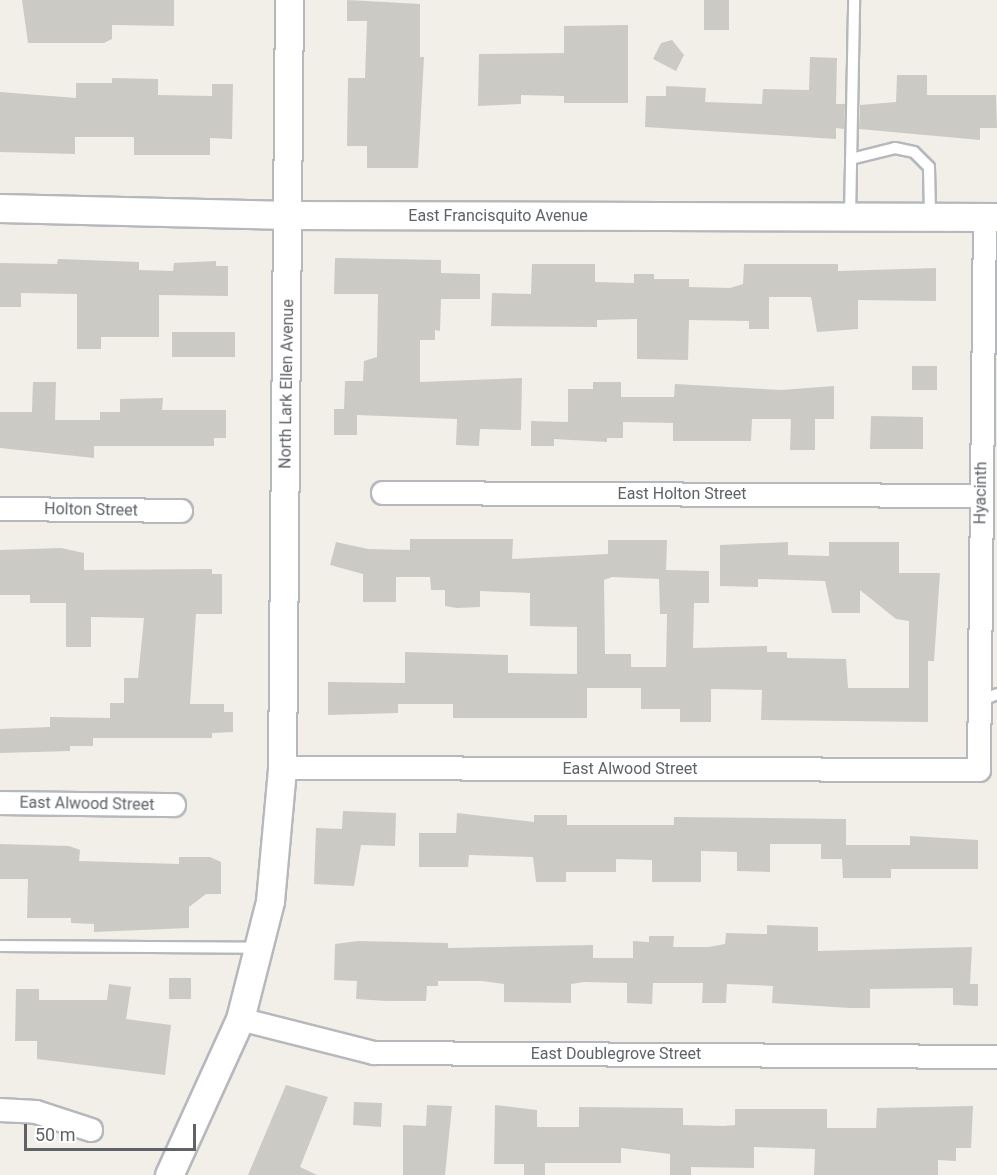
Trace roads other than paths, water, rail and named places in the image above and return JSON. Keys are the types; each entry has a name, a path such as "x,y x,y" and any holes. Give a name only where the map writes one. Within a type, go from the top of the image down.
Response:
{"street":[{"name":"North Lark Ellen Avenue","path":"169,1175 240,1019 260,948 270,901 282,768 290,0"},
{"name":"East Francisquito Avenue","path":"0,208 289,215 991,217"},
{"name":"Hyacinth","path":"979,770 988,698 981,496 989,460 991,217"},
{"name":"East Holton Street","path":"383,493 981,496"},
{"name":"Holton Street","path":"0,509 181,511"},
{"name":"East Alwood Street","path":"282,768 979,770"},
{"name":"East Alwood Street","path":"0,803 174,805"},
{"name":"East Doublegrove Street","path":"240,1019 374,1053 997,1057"},
{"path":"0,1110 36,1112 91,1130"}],"lane":[{"path":"850,217 854,0"},
{"path":"851,159 895,148 914,152 929,167 930,217"},
{"path":"0,946 260,948"}]}
